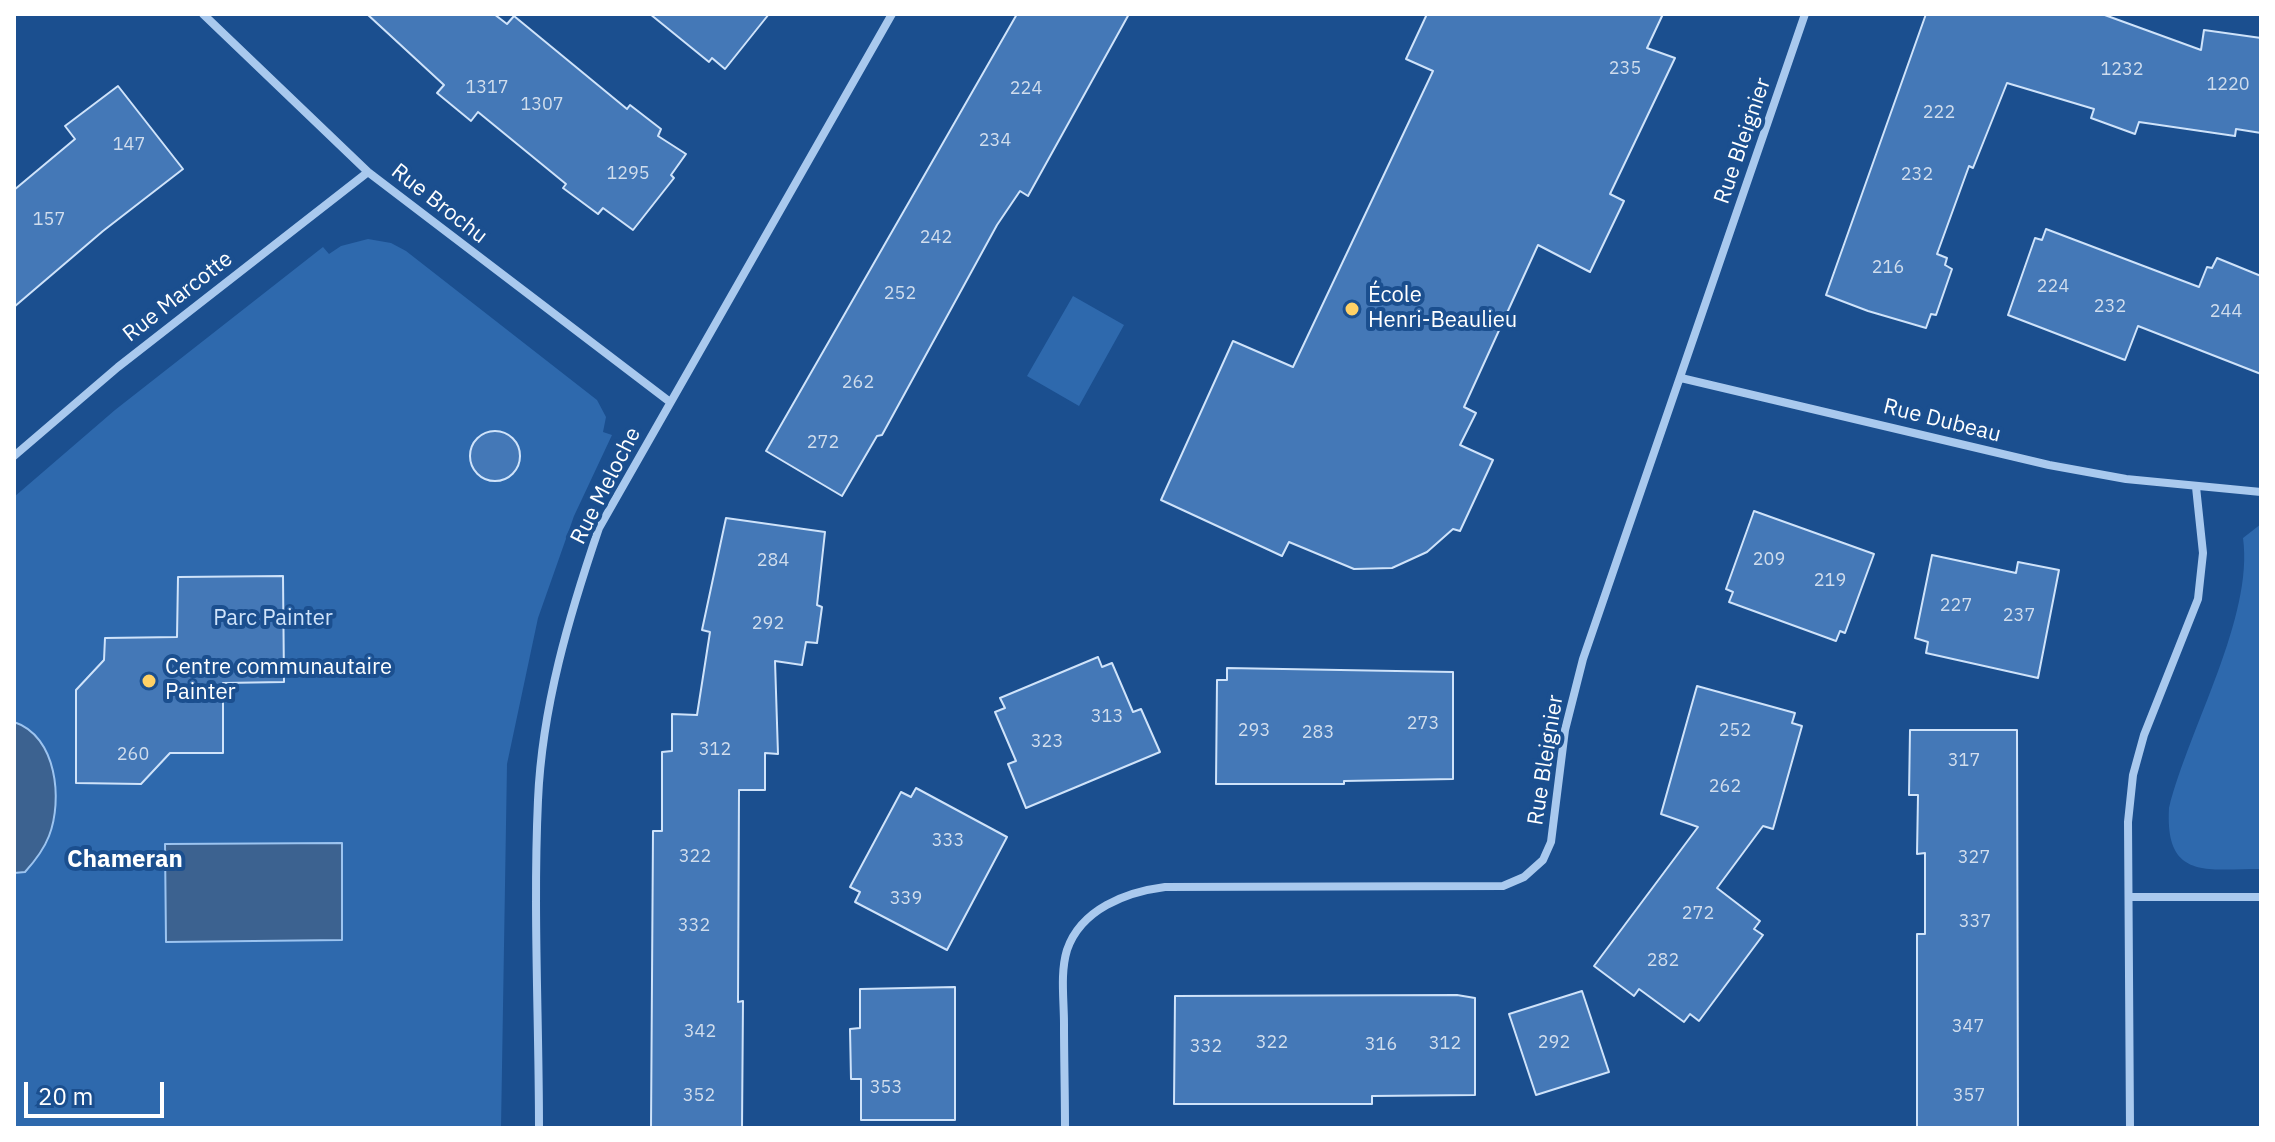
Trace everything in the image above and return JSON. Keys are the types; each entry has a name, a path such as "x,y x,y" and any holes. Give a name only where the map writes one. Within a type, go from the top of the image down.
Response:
{"street":[{"name":"Rue Brochu","path":"203,14 368,172 670,402"},
{"name":"Rue Meloche","path":"539,1128 538,798 549,715 570,615 599,528 892,14"},
{"name":"Rue Bleignier","path":"1065,1128 1063,978 1067,949 1085,921 1112,901 1138,891 1165,887 1503,886 1524,877 1543,860 1553,832 1565,730 1583,659 1805,14"},
{"name":"Rue Marcotte","path":"14,456 118,367 368,172"},
{"name":"Rue Dubeau","path":"1681,378 2049,465 2196,487 2261,492"},
{"path":"2130,1128 2128,822 2133,775 2144,735 2198,599 2203,553 2196,487"},
{"path":"2130,897 2261,897"}],"green space":[{"name":"Parc Painter","path":"368,239 391,243 406,251 597,400 606,417 603,432 612,435 574,516 538,618 507,764 501,1128 14,1128 14,497 115,410 323,247 329,254 341,246"},
{"path":"1073,296 1124,325 1079,406 1027,376"},
{"path":"2261,524 2261,869 2207,869 2193,866 2182,859 2174,848 2169,808 2230,637 2244,569 2243,538"}],"shaded area":[{"path":"14,722 28,729 48,755 53,771 55,805 49,836 42,850 25,872 14,873"},
{"path":"342,843 342,940 166,942 165,844"}],"building":[{"path":"367,14 494,14 507,24 514,16 627,109 630,105 661,129 658,136 686,154 671,175 674,178 633,230 603,208 598,214 563,188 566,184 478,112 471,121 437,93 444,85"},
{"path":"650,14 769,14 725,69 712,58 709,62"},
{"path":"1017,14 1129,14 1028,196 1020,191 997,225 882,435 877,436 842,496 766,451"},
{"path":"1427,14 1663,14 1647,48 1675,58 1610,194 1624,201 1590,272 1538,245 1464,407 1476,413 1460,445 1493,460 1460,531 1453,529 1427,552 1392,568 1354,569 1289,542 1282,556 1161,500 1233,341 1293,367 1433,71 1406,59"},
{"path":"1926,14 2102,14 2201,50 2204,30 2261,38 2261,133 2236,129 2235,136 2139,122 2135,134 2091,118 2094,109 2007,83 1973,168 1969,166 1937,254 1947,258 1945,265 1952,269 1936,315 1931,314 1926,328 1868,311 1826,295"},
{"path":"118,86 183,169 103,231 14,307 14,190 75,139 65,126"},
{"path":"2046,229 2199,287 2207,267 2212,268 2217,258 2261,276 2261,374 2138,326 2125,360 2008,315 2035,238 2042,240"},
{"path":"495,431 512,439 520,456 512,473 495,481 478,473 470,456 478,439"},
{"path":"1754,511 1874,554 1845,633 1840,631 1836,641 1729,602 1733,592 1726,589"},
{"path":"726,518 825,532 817,605 822,607 817,643 806,642 802,665 775,661 778,754 765,753 765,790 739,790 738,1002 743,1001 742,1128 651,1127 653,831 662,831 662,752 672,751 672,714 697,715 710,632 702,630"},
{"path":"1932,555 2016,573 2018,562 2059,570 2038,678 1926,653 1928,642 1915,638"},
{"name":"Centre communautaire Painter","path":"283,576 284,682 223,683 223,753 170,753 141,784 76,783 76,690 104,660 105,638 177,637 178,577"},
{"path":"1098,657 1102,667 1112,663 1133,712 1141,709 1160,752 1026,808 1008,764 1016,761 995,712 1005,708 1000,698"},
{"path":"1227,668 1453,672 1453,779 1344,781 1344,784 1216,784 1217,680 1227,680"},
{"path":"1697,686 1795,713 1792,723 1802,726 1773,829 1763,826 1717,888 1760,921 1754,929 1763,935 1699,1021 1690,1014 1684,1022 1639,989 1634,996 1594,966 1698,827 1661,814"},
{"path":"1910,730 2017,730 2018,1128 1917,1128 1917,934 1925,934 1925,853 1917,854 1918,795 1909,795"},
{"path":"916,788 1007,837 947,950 855,902 860,892 850,887 901,792 911,797"},
{"path":"955,987 955,1120 861,1120 861,1079 851,1079 850,1029 860,1028 860,989"},
{"path":"1582,991 1609,1072 1536,1095 1509,1014"},
{"path":"1457,995 1475,998 1475,1095 1372,1096 1372,1104 1174,1104 1175,996"}],"place":[{"name":"École Henri-Beaulieu","path":"1352,309"},
{"name":"Centre communautaire Painter","path":"149,681"}],"district":[{"name":"Chameran","path":"125,860"}]}
